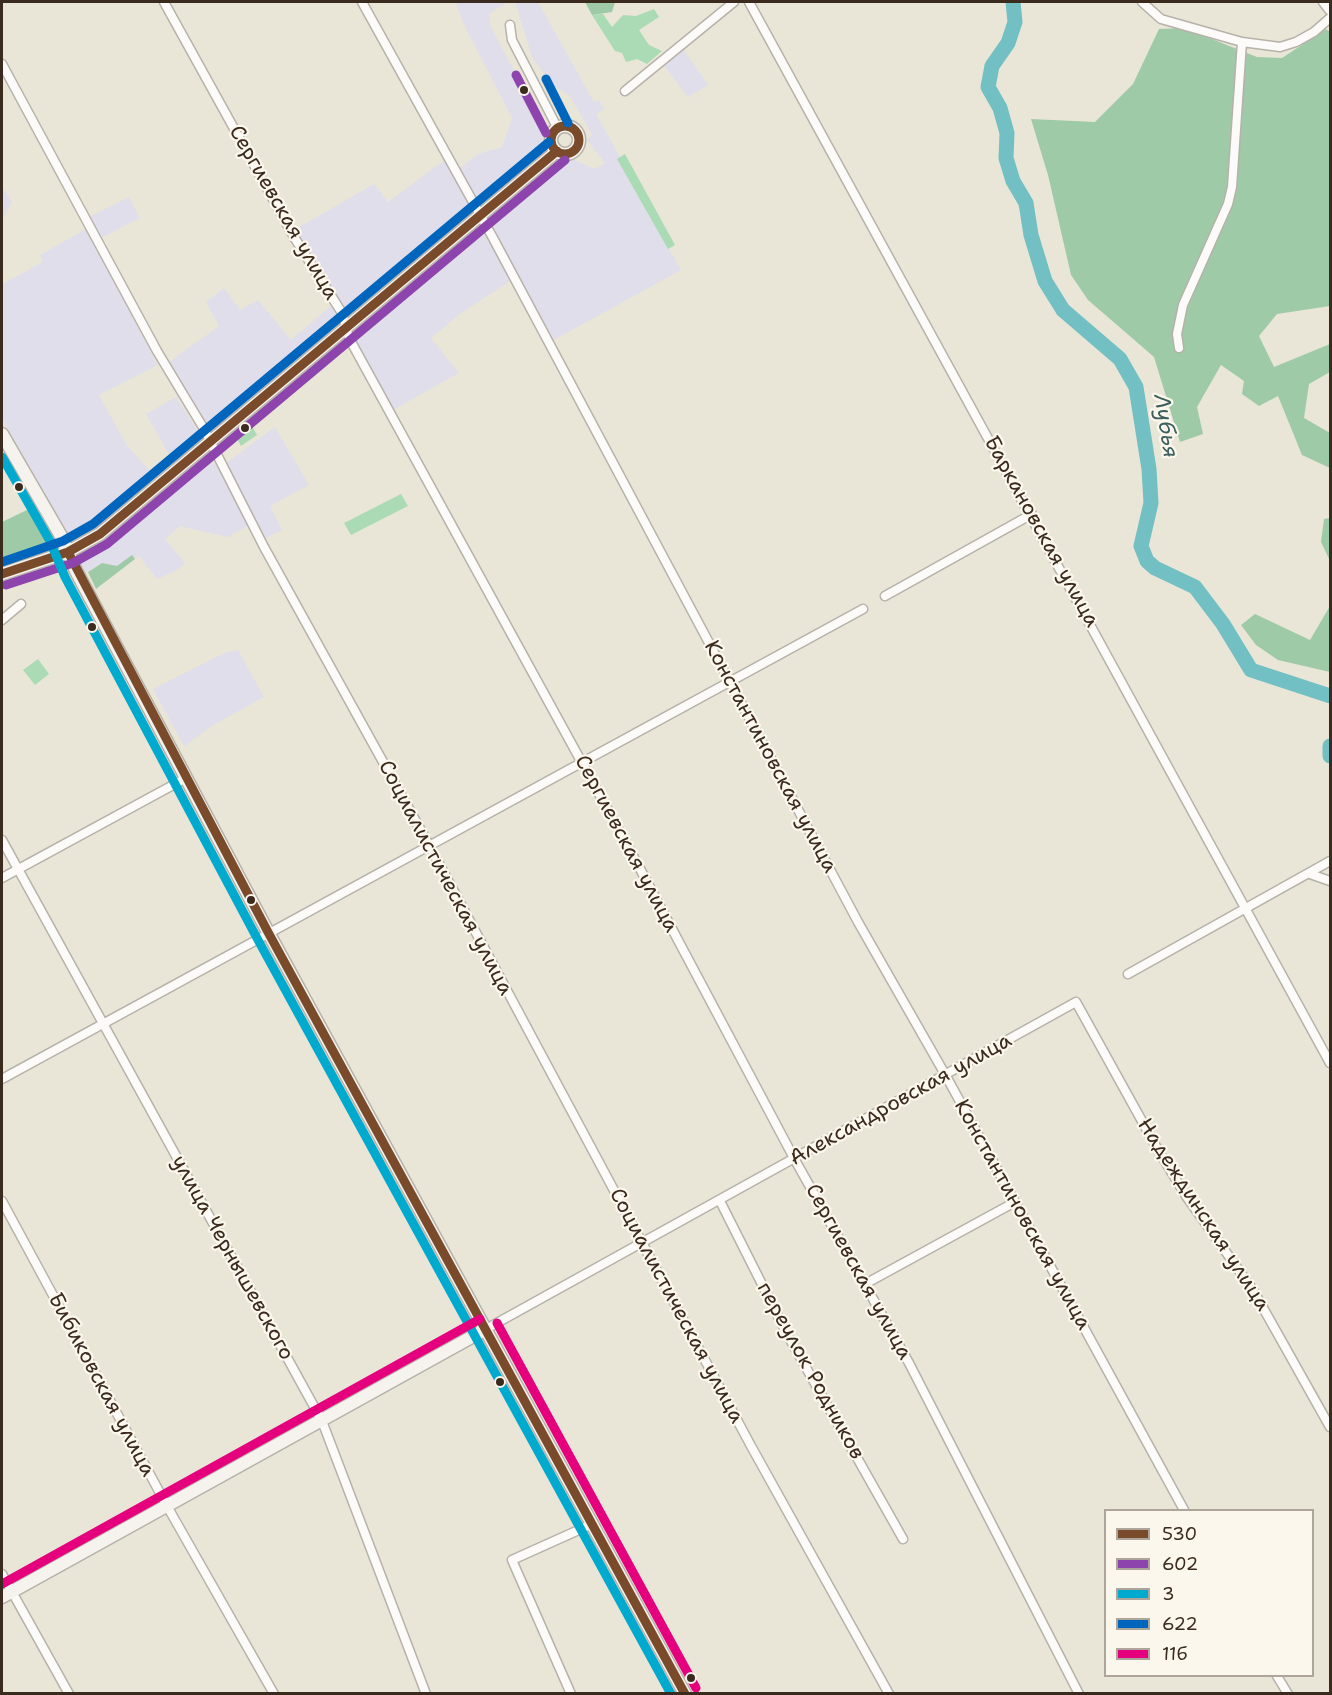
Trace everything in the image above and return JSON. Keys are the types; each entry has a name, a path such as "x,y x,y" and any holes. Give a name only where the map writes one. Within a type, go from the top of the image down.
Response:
{"street":[{"name":"Сергиевская улица","path":"164,2 294,237 342,313 349,338 582,762 795,1160 909,1363 1079,1694"},
{"name":"Константиновская улица","path":"362,2 480,216 858,922 946,1076 1183,1509"},
{"path":"625,91 734,2"},
{"name":"Баркановская улица","path":"749,2 1032,514 1330,1063"},
{"path":"1142,2 1161,19 1242,42 1280,47 1296,42 1314,32 1330,18"},
{"path":"1323,2 1330,11"},
{"path":"510,25 512,40 557,127"},
{"path":"1179,348 1177,334 1183,306 1228,204 1232,187 1242,42"},
{"name":"Социалистическая улица","path":"2,64 429,845 751,1446 889,1694"},
{"path":"2,574 68,552 100,534 556,150 572,152 577,148 579,141 576,132 570,127 557,127"},
{"path":"556,150 551,136 557,127"},
{"path":"2,434 68,552 269,934 685,1694"},
{"path":"885,596 1032,514"},
{"path":"2,620 21,604"},
{"path":"2,1079 863,609"},
{"path":"2,878 186,778"},
{"name":"улица Чернышевского","path":"2,840 322,1421 426,1694"},
{"path":"1128,974 1330,861"},
{"path":"1310,874 1330,881"},
{"name":"Александровская улица","path":"6,1595 795,1160 1076,1002"},
{"name":"Надеждинская улица","path":"1076,1002 1158,1150 1186,1196 1253,1290 1330,1427"},
{"name":"Бибиковская улица","path":"2,1201 167,1506 274,1694"},
{"name":"переулок Родников","path":"720,1201 787,1334 903,1539"},
{"path":"865,1284 1015,1202"},
{"path":"572,1694 512,1560 592,1524"},
{"path":"2,1574 6,1595 69,1694"},
{"path":"1278,1677 1288,1694"}],"shaded area":[{"path":"455,2 508,2 489,14 490,25 544,128 540,157 483,205 477,203 457,170 478,154 502,147 512,118 466,29"},
{"path":"515,2 538,2 594,102 599,100 604,109 596,114 620,157 618,159 681,270 552,341 489,221 551,168 572,159 595,169 605,163 587,140 592,134 569,95 551,84 532,57"},
{"path":"684,50 708,85 688,97 664,66"},
{"path":"445,160 471,206 470,214 355,310 346,310 332,293 294,230 374,184 388,202"},
{"path":"2,186 12,202 2,220"},
{"path":"129,197 140,218 101,238 89,217"},
{"path":"86,229 158,365 99,395 126,444 156,478 96,529 75,539 69,536 2,418 2,284 43,262 40,255"},
{"path":"475,230 485,232 510,281 460,314 431,338 459,373 393,410 353,337 354,331"},
{"path":"224,288 240,310 258,300 291,340 331,306 340,321 218,427 212,428 207,426 168,363 219,326 206,302"},
{"path":"176,397 199,433 200,439 174,463 146,414"},
{"path":"275,427 309,485 270,506 282,530 264,539 226,463"},
{"path":"208,455 224,475 250,525 227,537 180,526 165,539 185,563 175,571 157,579 139,556 135,559 132,555 117,566 102,563 83,574 80,563 89,551 144,508 160,500 206,462 203,458"},
{"path":"238,650 264,697 215,724 184,746 153,689 224,653"}],"green space":[{"path":"585,2 615,2 612,12 592,15"},
{"path":"654,9 659,17 639,30 649,45 662,51 647,64 637,59 626,62 622,53 615,51 592,15 603,14 612,27 623,15 636,16"},
{"path":"1184,28 1257,57 1282,58 1326,29 1330,32 1330,306 1277,314 1259,336 1274,367 1330,344 1330,372 1309,384 1304,418 1330,433 1330,468 1302,455 1278,396 1259,406 1242,394 1244,381 1221,365 1197,407 1203,434 1180,442 1154,357 1088,300 1071,275 1048,175 1031,119 1095,122 1133,84 1159,29"},
{"path":"625,154 675,245 668,249 617,159"},
{"path":"251,424 257,435 241,446 236,436"},
{"path":"401,494 408,506 351,535 344,523"},
{"path":"31,508 48,543 2,561 2,522"},
{"path":"1330,518 1330,561 1321,542 1324,519"},
{"path":"132,555 135,559 96,589 88,572 102,563 117,566"},
{"path":"1330,606 1330,672 1278,660 1256,645 1241,625 1255,614 1310,640"},
{"path":"38,659 49,674 35,685 23,670"}],"waterway":[{"name":"Лубья","path":"1013,2 1015,22 1008,43 992,66 988,87 1000,108 1007,133 1006,158 1013,181 1026,203 1031,235 1045,281 1063,310 1120,359 1136,387 1149,469 1151,503 1141,546 1147,561 1155,568 1195,587 1223,624 1251,670 1330,696"},
{"name":"Лубья","path":"1330,746 1330,756"}],"transit line":[{"name":"602","path":"516,75 546,133"},
{"name":"622","path":"546,79 568,123"},
{"name":"530","path":"565,126 575,130 579,140 575,150 565,154 555,150 551,140 555,130 565,126"},
{"name":"622","path":"2,562 63,541 93,524 549,142"},
{"name":"530","path":"2,574 68,552 100,534 557,151"},
{"name":"602","path":"6,585 73,563 107,544 565,160"},
{"name":"3","path":"2,457 50,541 65,577 258,940 671,1694"},
{"name":"530","path":"68,552 269,934 685,1694"},
{"name":"11б","path":"2,1584 480,1319"},
{"name":"11б","path":"497,1323 696,1688"}]}
